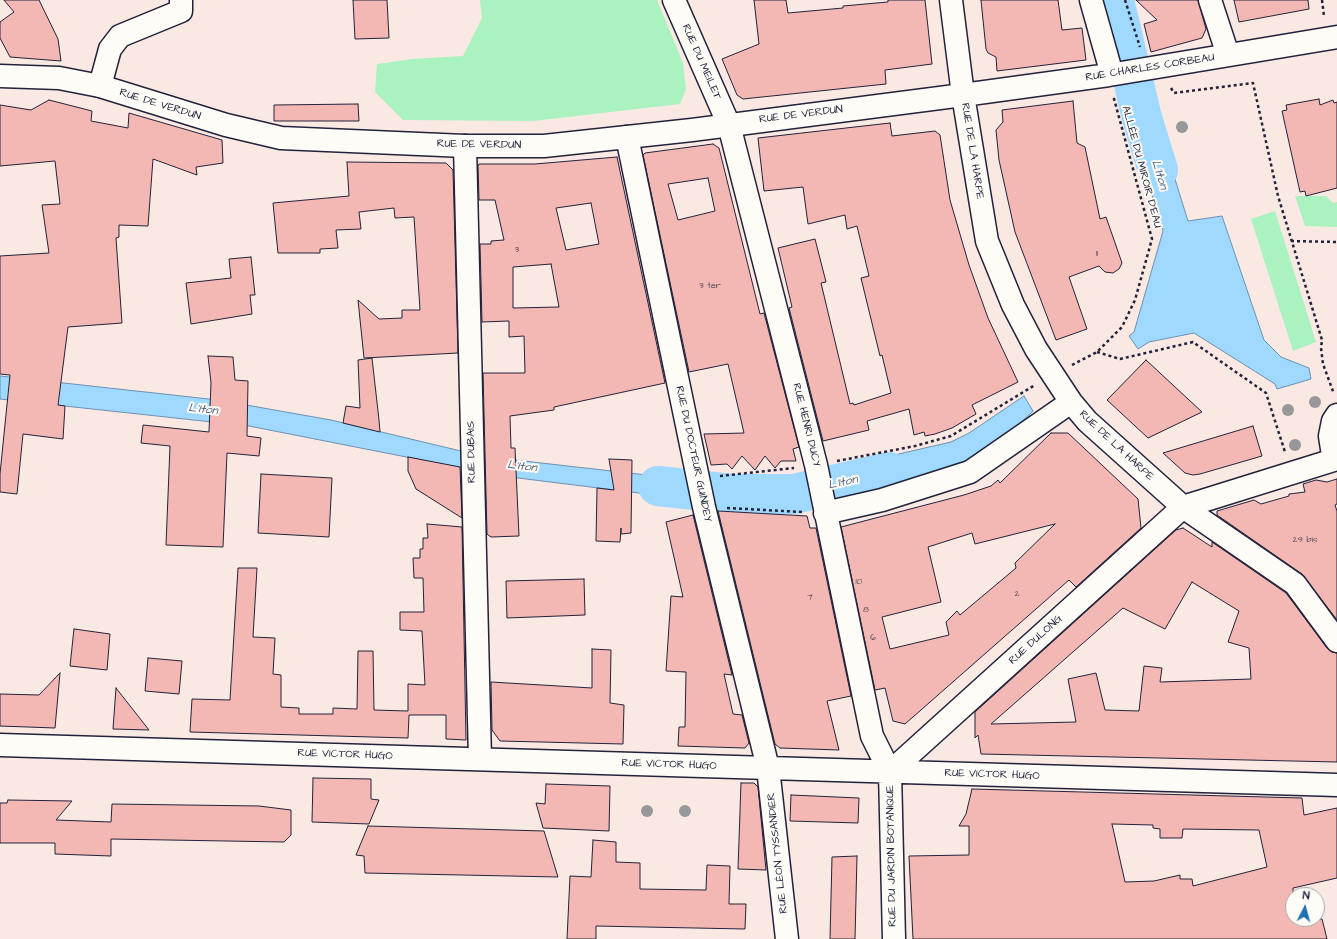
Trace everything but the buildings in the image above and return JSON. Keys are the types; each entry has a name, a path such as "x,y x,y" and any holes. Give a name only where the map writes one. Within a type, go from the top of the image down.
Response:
{"street":[{"path":"100,86 110,49 120,36 181,10 181,0"},
{"name":"RUE DU MEILET","path":"674,0 729,125"},
{"name":"RUE DE LA HARPE","path":"951,0 963,95 987,242 1025,331 1071,402 1087,421 1183,507 1295,584 1337,641"},
{"path":"1091,0 1109,64 1109,75"},
{"path":"1210,0 1228,55"},
{"name":"RUE CHARLES CORBEAU","path":"963,95 1109,75 1151,61 1228,55 1337,37"},
{"name":"RUE DE VERDUN","path":"0,76 59,78 100,86 226,125 281,138 465,146 544,146 729,125 963,95"},
{"name":"RUE HENRI DUCY","path":"729,125 816,465 872,736 890,772"},
{"name":"RUE DU DOCTEUR GUINDEY","path":"627,137 704,507 768,768"},
{"name":"RUE DUBAIS","path":"465,146 480,759"},
{"path":"825,513 882,500 970,472 1071,402"},
{"path":"1183,507 1336,459 1332,449 1330,436 1336,405"},
{"name":"RUE DULONG","path":"890,772 1183,507"},
{"name":"RUE VICTOR HUGO","path":"0,745 1337,785"},
{"name":"RUE LÉON TYSSANDIER","path":"768,768 787,939"},
{"name":"RUE DU JARDIN BOTANIQUE","path":"890,772 894,939"}],"path":[{"path":"1125,0 1151,61 1174,93 1253,83 1278,196 1322,340 1321,348 1323,364 1336,405"},
{"name":"ALLÉE DU MIROIR D'EAU","path":"1070,366 1097,352 1122,327 1135,300 1152,239 1109,75"},
{"path":"1291,241 1337,242"},
{"path":"1097,352 1120,359 1193,342 1266,393 1287,459"},
{"path":"698,477 752,473 816,465 915,446 951,436 1036,385"},
{"path":"704,507 825,513"}],"green space":[{"path":"480,0 657,0 683,63 686,89 680,104 533,121 403,120 375,92 377,64 413,59 463,56 482,18"},
{"path":"1295,196 1326,196 1333,203 1337,202 1337,227 1305,226"},
{"path":"1275,211 1316,342 1293,351 1251,219"}],"water":[{"path":"1107,0 1122,0 1139,55 1117,61"},
{"path":"1129,118 1156,118 1188,221 1222,216 1264,340 1281,357 1309,368 1311,379 1277,389 1275,384 1194,333 1149,342 1138,349 1129,336 1134,332 1163,231"},
{"path":"0,376 218,400 331,420 461,451 462,468 249,426 0,399"},
{"path":"1024,396 1033,411 995,447 973,460 884,488 839,498 833,469 951,442 969,433"},
{"path":"506,459 691,480 695,500 486,474"},
{"path":"800,477 807,506 720,502 715,482 744,481 744,478"}],"waterway":[{"name":"L'Iton","path":"1114,0 1142,118 1158,170"},
{"name":"L'Iton","path":"658,486 732,494 794,494 889,472"}]}
